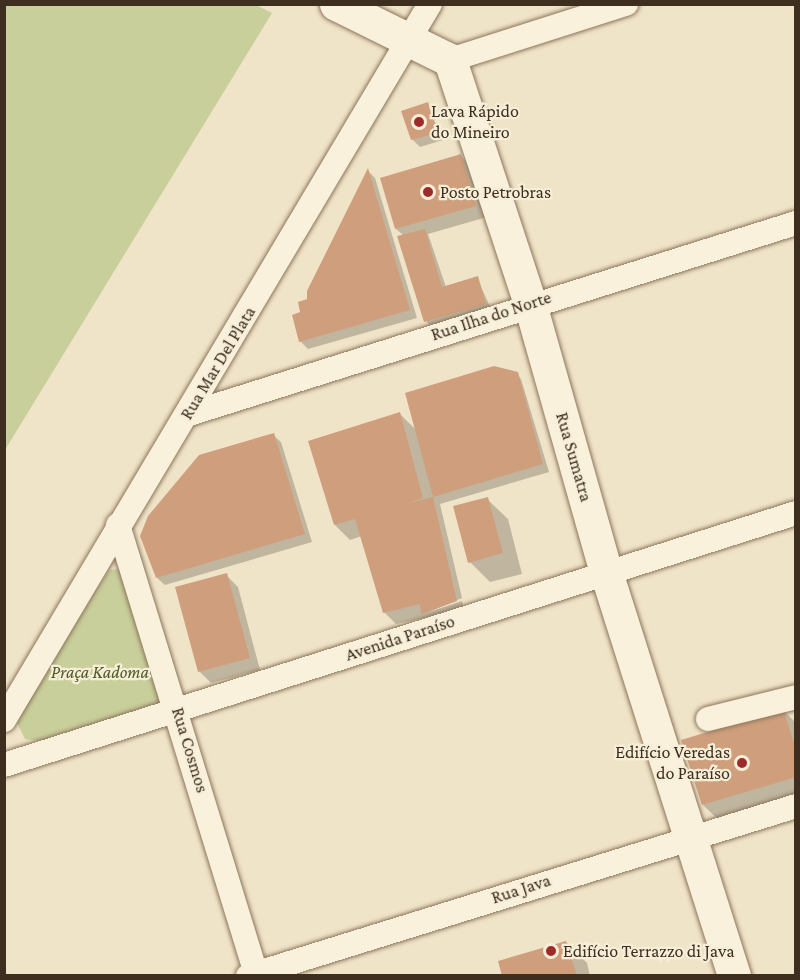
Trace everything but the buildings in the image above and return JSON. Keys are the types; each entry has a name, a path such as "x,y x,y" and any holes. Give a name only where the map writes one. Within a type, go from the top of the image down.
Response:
{"street":[{"path":"336,4 450,60 626,4"},
{"name":"Rua Mar Del Plata","path":"4,720 118,525 189,414 430,4"},
{"name":"Rua Sumatra","path":"450,60 530,304 606,572 734,975"},
{"name":"Rua Ilha do Norte","path":"189,414 530,304 795,223"},
{"name":"Avenida Paraíso","path":"4,765 795,513"},
{"name":"Rua Cosmos","path":"118,525 178,710 254,975"},
{"path":"708,719 795,697"},
{"name":"Rua Java","path":"254,975 690,836 795,806"}],"green space":[{"path":"5,5 256,5 272,13 5,450"},
{"name":"Praça Kadoma","path":"119,569 162,702 46,742 25,739 15,719 109,570"}],"place":[{"name":"Lava Rápido do Mineiro","path":"419,122"},
{"name":"Posto Petrobras","path":"428,192"},
{"name":"Edifício Veredas do Paraíso","path":"742,763"},
{"name":"Edifício Terrazzo di Java","path":"551,951"}]}
